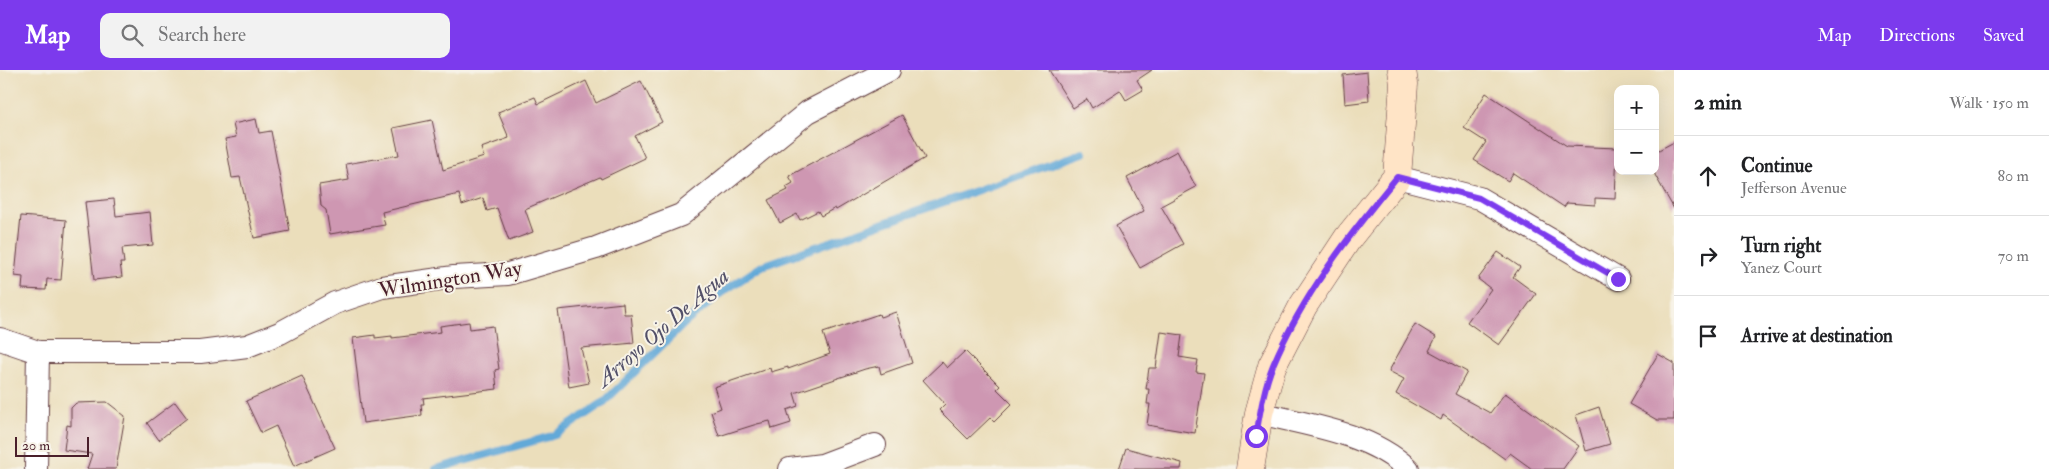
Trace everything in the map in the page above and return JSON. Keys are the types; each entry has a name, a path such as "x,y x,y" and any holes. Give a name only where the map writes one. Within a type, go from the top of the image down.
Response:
{"street":[{"name":"Wilmington Way","path":"0,339 38,352 200,352 247,346 280,333 335,303 382,287 454,277 508,274 596,248 681,215 808,112 889,70"},
{"path":"1250,469 1260,413 1272,366 1303,306 1348,238 1397,177 1404,84 1402,70"},
{"path":"1397,177 1479,198 1618,279"},
{"path":"36,469 38,352"},
{"path":"1260,413 1325,429 1372,444 1399,460 1408,469"},
{"path":"790,469 822,465 875,445"}],"building":[{"path":"1049,70 1152,70 1137,80 1143,90 1126,100 1120,90 1092,108 1087,99 1073,108"},
{"path":"1367,72 1369,101 1345,104 1343,75"},
{"path":"586,81 596,103 641,81 662,122 635,136 645,158 601,179 600,177 525,209 533,232 509,241 497,208 487,211 483,198 462,205 459,194 382,212 385,225 330,234 326,210 321,206 319,185 349,180 346,164 399,155 393,128 432,120 443,170 484,157 481,148 509,138 498,112 535,97 538,104"},
{"path":"1486,93 1567,146 1614,148 1615,199 1595,198 1595,205 1567,203 1564,207 1513,173 1508,181 1474,160 1486,142 1464,128"},
{"path":"902,115 925,158 836,210 835,208 821,216 818,211 800,220 797,214 780,223 768,200 788,190 786,187 793,183 789,176"},
{"path":"256,119 259,133 271,131 290,231 254,238 240,177 232,178 225,139 236,137 233,124"},
{"path":"1674,142 1674,209 1655,175 1659,175 1659,150"},
{"path":"1177,151 1196,187 1161,206 1183,244 1140,268 1116,226 1144,211 1127,178"},
{"path":"114,199 116,216 150,212 153,245 122,248 124,263 120,263 122,277 94,280 85,202"},
{"path":"21,216 66,220 61,280 47,279 46,290 22,289 23,277 15,276"},
{"path":"1498,252 1520,267 1513,277 1536,294 1499,345 1467,322 1491,289 1478,279"},
{"path":"623,303 624,314 631,314 634,343 581,348 589,383 569,387 558,310"},
{"path":"896,312 912,363 881,374 879,366 865,369 794,393 798,406 787,410 791,423 772,429 770,421 719,436 711,412 721,408 714,387 770,368 771,372 788,367 788,369 830,354 823,333 879,314 880,317"},
{"path":"469,322 470,329 493,326 499,369 495,370 497,389 423,398 424,404 421,404 422,415 363,423 353,338 375,335 375,338 392,336 392,338 441,332 440,326"},
{"path":"1415,324 1436,337 1429,351 1467,372 1455,394 1490,413 1505,393 1579,446 1563,469 1532,469 1510,453 1505,459 1443,415 1441,420 1396,394 1404,379 1389,371"},
{"path":"1161,332 1182,335 1179,357 1198,360 1196,372 1204,373 1195,433 1147,425 1150,404 1147,404 1149,389 1146,389 1149,368 1156,368"},
{"path":"965,351 1000,386 997,389 1012,404 994,422 990,418 968,439 939,410 945,404 923,380 942,362 947,368"},
{"path":"1658,354 1674,363 1674,420 1657,420 1629,404"},
{"path":"302,376 335,448 294,466 276,426 261,433 246,401"},
{"path":"107,402 125,416 116,469 87,469 92,454 64,450 67,425 71,426 71,408 76,403"},
{"path":"175,402 187,418 159,440 147,423"},
{"path":"1599,407 1610,444 1586,451 1576,415"},
{"path":"1126,448 1182,463 1181,469 1119,469"}],"waterway":[{"name":"Arroyo Ojo De Agua","path":"436,469 555,435 604,402 685,323 721,293 762,266 1083,153"}],"route":[{"path":"1256,436 1272,366 1303,306 1348,238 1397,177 1479,198 1536,233 1618,279"}]}
